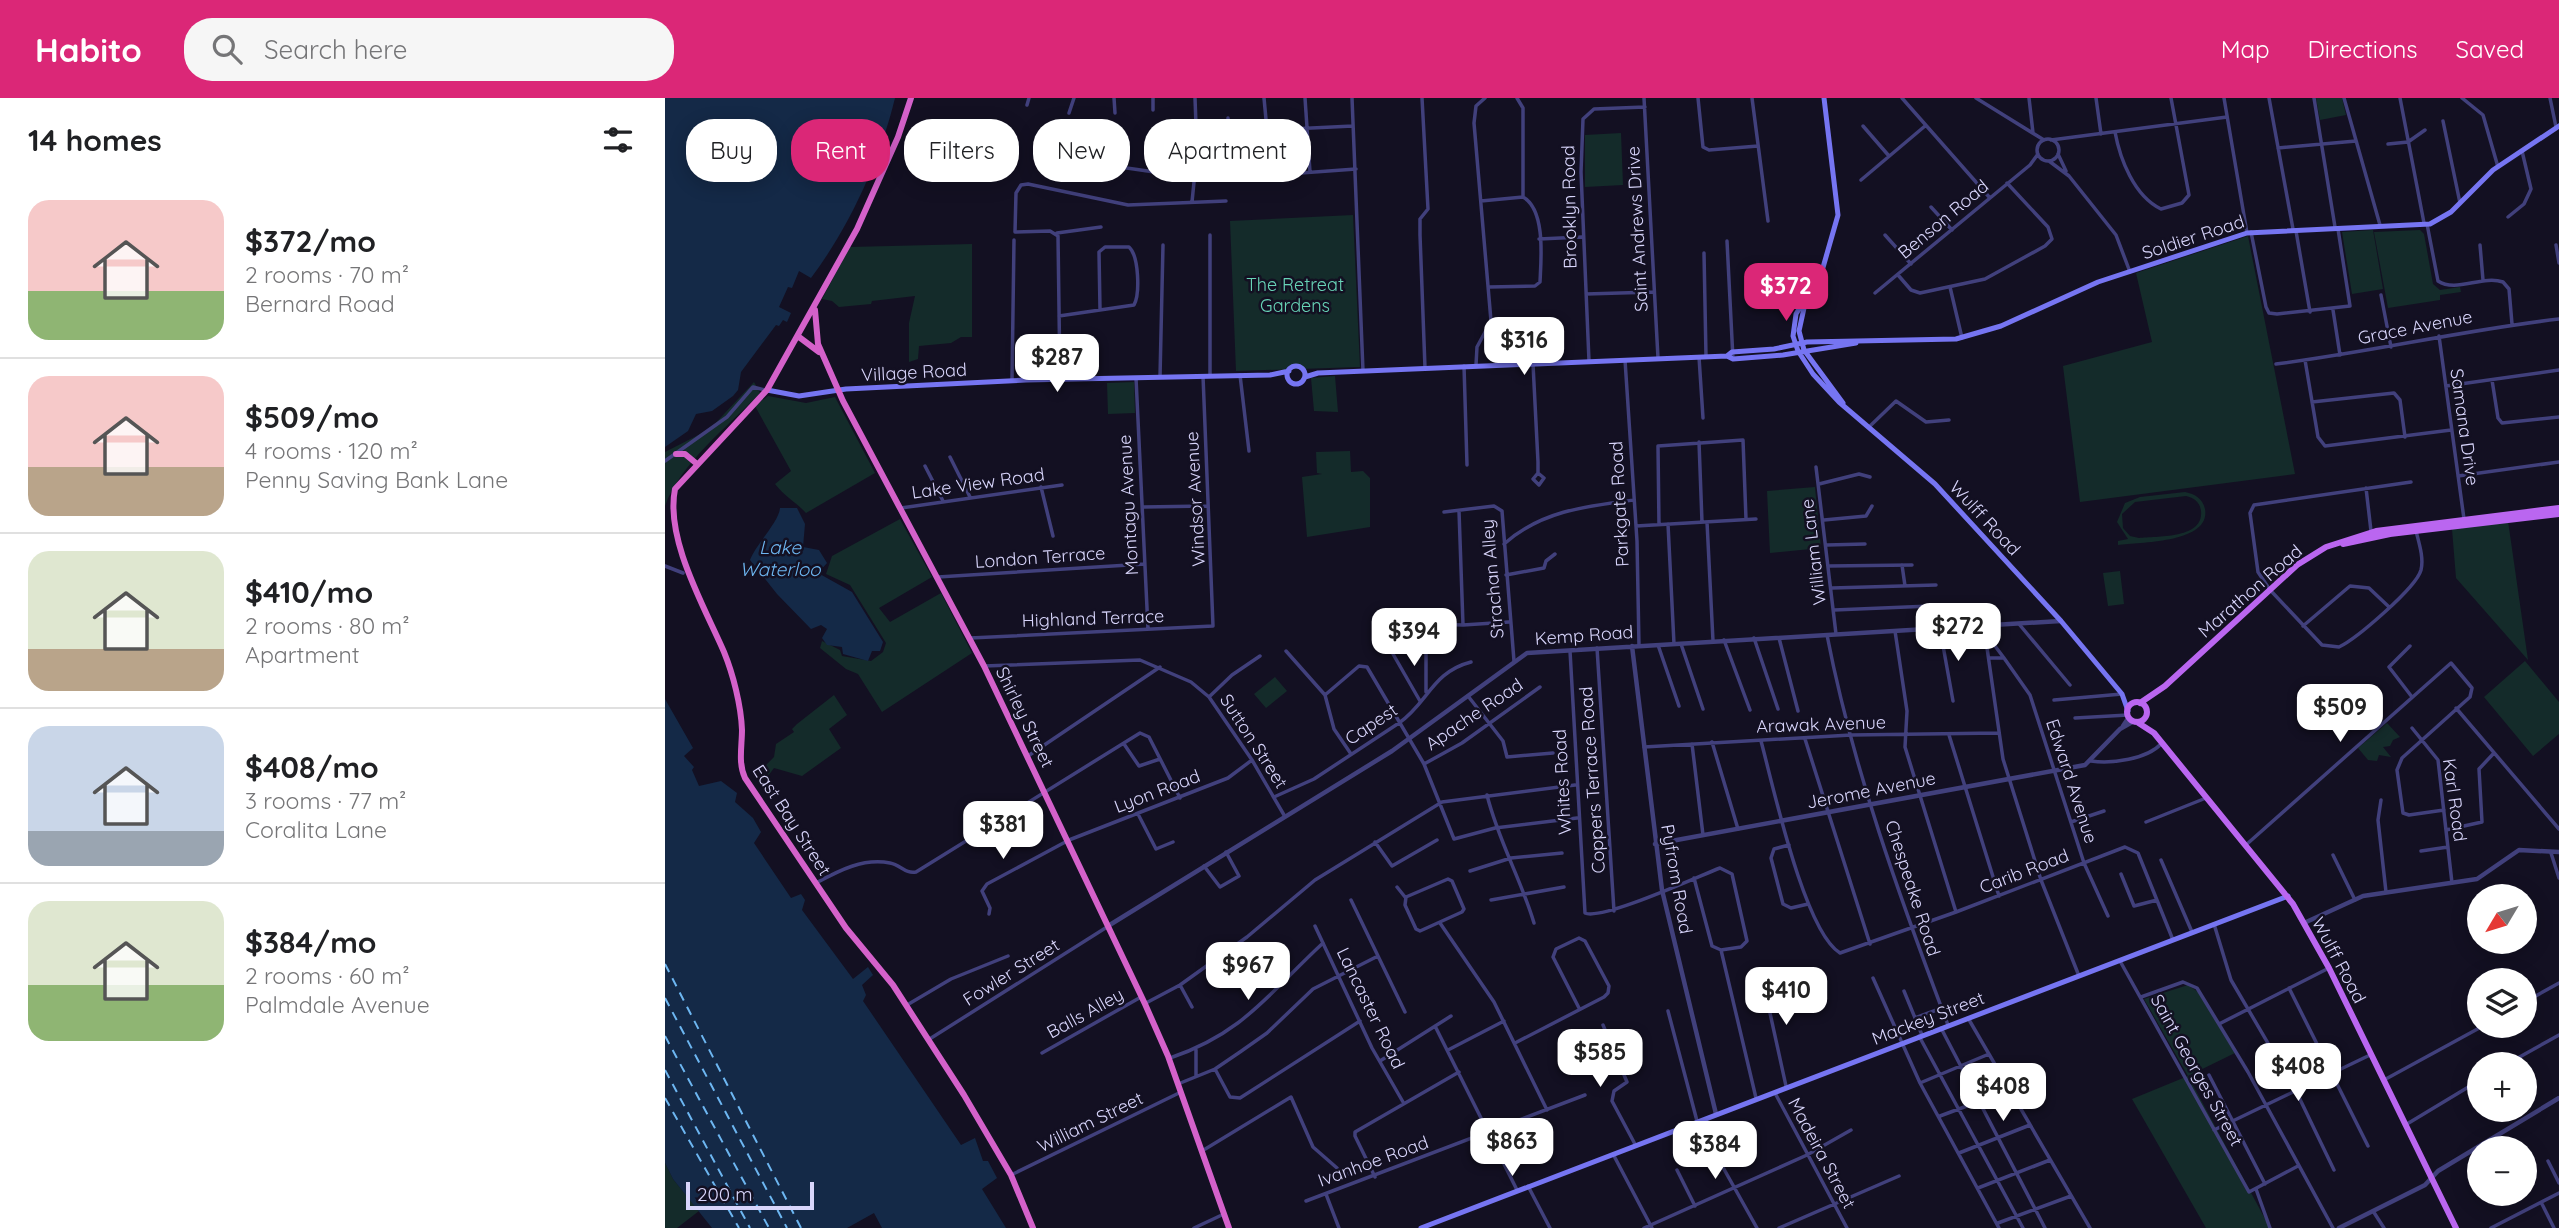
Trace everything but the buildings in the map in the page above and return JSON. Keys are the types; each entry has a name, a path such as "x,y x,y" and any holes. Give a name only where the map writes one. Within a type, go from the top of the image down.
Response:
{"highway":[{"name":"East Bay Street","path":"911,98 898,137 857,229 799,337 767,390 675,489 666,515 669,535 683,573 728,663 741,725 741,770 816,883 928,1040 1011,1175 1033,1228"},
{"name":"Shirley Street","path":"816,305 815,322 822,354 898,508 985,666 1069,840 1169,1058 1229,1228"},
{"path":"799,337 822,354"},
{"path":"676,454 685,454 697,464"}],"main road":[{"path":"1799,347 1795,314 1822,271 1838,215 1824,98"},
{"path":"2425,224 2444,217 2498,167 2558,127"},
{"name":"Soldier Road","path":"1799,347 1962,338 2001,327 2072,292 2249,233 2425,224"},
{"name":"Village Road","path":"1273,375 1297,383 1318,373 1731,356 1799,347"},
{"name":"Wulff Road","path":"1799,347 1813,374 1935,484 2061,621 2122,694 2131,717 2162,742 2287,896 2329,968 2456,1228"},
{"name":"Village Road","path":"767,390 799,396 839,390 1013,381 1273,375 1289,371 1296,366 1318,373"},
{"path":"1303,369 1305,377"},
{"path":"1289,371 1289,380"},
{"name":"Marathon Road","path":"2559,508 2416,528 2334,548 2300,567 2271,591 2150,703 2145,718 2131,717 2133,704 2149,699 2311,555 2371,532 2416,528 2559,514"},
{"name":"Wulff Road","path":"2122,694 2140,703"},
{"path":"2140,703 2147,711"},
{"name":"Wulff Road","path":"2147,711 2154,733"},
{"name":"Mackey Street","path":"1421,1228 2287,896"}],"street":[{"path":"1027,106 1029,98"},
{"path":"1069,113 1074,98"},
{"path":"1114,98 1115,113"},
{"path":"1153,98 1153,110"},
{"path":"1195,98 1195,119"},
{"path":"1263,98 1266,119"},
{"path":"1305,98 1306,119"},
{"path":"1352,98 1363,370"},
{"path":"1422,98 1428,209 1420,219 1419,235 1425,368"},
{"path":"1476,365 1477,346 1490,323 1474,118 1476,106 1485,98"},
{"path":"1489,287 1539,285 1539,239 1535,209 1523,197 1523,108 1517,98"},
{"name":"Saint Andrews Drive","path":"1644,98 1658,358"},
{"path":"1698,98 1703,147 1709,150 1758,146"},
{"path":"1752,98 1768,221"},
{"path":"1902,98 1990,198"},
{"path":"1976,98 2044,140 2070,139 2227,117"},
{"path":"2029,98 2038,154 2042,160"},
{"path":"2096,98 2101,134"},
{"path":"2115,132 2123,166 2150,201 2161,209 2178,205 2189,197 2171,98"},
{"path":"2224,98 2249,233 2268,311 2274,314 2346,309 2351,303 2314,98"},
{"path":"2270,98 2277,148 2310,312"},
{"path":"2344,98 2380,225"},
{"path":"2400,98 2438,281 2450,285 2498,280 2508,287 2512,324"},
{"path":"2462,98 2483,115 2498,167"},
{"path":"2550,98 2558,127"},
{"name":"Brooklyn Road","path":"1589,361 1583,237 1583,117 1596,109 1645,107"},
{"path":"2443,121 2460,203"},
{"path":"1863,125 1889,156"},
{"path":"1311,129 1354,126"},
{"path":"1861,180 1924,126"},
{"path":"2388,144 2408,142 2425,130"},
{"path":"2049,161 2070,139"},
{"path":"2038,145 2044,140"},
{"path":"2052,140 2069,176 2116,234 2130,272"},
{"path":"2277,148 2356,141"},
{"path":"2508,217 2524,204 2531,193 2531,178 2522,151"},
{"path":"2029,165 2038,154"},
{"path":"2029,165 2042,160 2049,161 2069,176"},
{"name":"Benson Road","path":"1875,293 2029,165"},
{"path":"1311,172 1356,169"},
{"path":"1192,202 1195,182"},
{"path":"1101,227 1057,233 1015,232 1017,190 1028,184 1128,205 1226,201"},
{"path":"1898,275 1917,293 1950,287 1991,276 2050,242 2048,227 2007,184"},
{"path":"1481,201 1523,197"},
{"path":"1931,207 1952,230"},
{"path":"1057,233 1060,381"},
{"name":"Windsor Avenue","path":"1210,235 1208,506 1214,622"},
{"path":"1885,235 1911,264"},
{"path":"1539,239 1583,237"},
{"path":"1013,381 1014,240"},
{"path":"1727,241 1731,356"},
{"path":"1160,377 1163,245"},
{"path":"2480,245 2483,280"},
{"path":"2556,245 2559,263"},
{"path":"1059,316 1128,307 1136,302 1135,257 1129,247 1105,247 1099,251 1100,309"},
{"path":"1703,418 1704,253"},
{"path":"1950,287 1962,338"},
{"path":"1586,295 1654,292"},
{"path":"2381,295 2391,347"},
{"path":"2333,310 2340,355"},
{"name":"Grace Avenue","path":"2276,364 2391,347 2512,324 2559,319"},
{"name":"Samana Drive","path":"2439,336 2465,521"},
{"name":"Parkgate Road","path":"1625,360 1636,526 1635,646"},
{"path":"2305,360 2318,437 2325,446 2451,430"},
{"path":"1533,364 1538,473"},
{"path":"1464,366 1467,465"},
{"path":"2446,386 2559,370"},
{"path":"1240,375 1249,451"},
{"name":"Montagu Avenue","path":"1136,378 1148,629"},
{"path":"2492,379 2501,422 2559,416"},
{"path":"665,461 727,417 753,387 767,390"},
{"path":"2312,402 2394,393 2400,400 2405,437"},
{"path":"1869,427 1896,401 1926,422 1949,420"},
{"path":"1659,524 1658,446 1699,442 1743,440 1746,519"},
{"path":"1699,442 1713,641"},
{"path":"950,457 970,497"},
{"path":"2458,476 2559,462"},
{"path":"925,466 943,501"},
{"name":"William Lane","path":"1817,467 1836,634"},
{"path":"1819,484 1859,474 1870,477"},
{"path":"2411,482 2265,502 2252,508 2250,516 2258,572 2271,591 2322,645 2336,648 2348,642 2419,574 2421,561 2416,528"},
{"name":"Lake View Road","path":"898,508 1062,485"},
{"path":"1041,487 1053,536"},
{"path":"2366,488 2371,532"},
{"path":"1504,544 1516,533 1566,509 1633,500"},
{"path":"1143,508 1208,506"},
{"name":"Strachan Alley","path":"1444,512 1494,506 1501,511 1514,661"},
{"path":"1824,520 1866,516 1873,506"},
{"path":"1459,511 1463,625"},
{"path":"1636,526 1756,519"},
{"path":"1668,524 1674,644"},
{"path":"1827,545 1865,544"},
{"path":"1506,575 1544,568 1546,561 1555,554"},
{"name":"London Terrace","path":"936,577 1145,564"},
{"path":"1902,565 1905,586"},
{"path":"1829,566 1912,565"},
{"path":"665,566 683,573"},
{"path":"1832,589 1936,585"},
{"path":"2303,625 2350,586 2369,588 2388,606"},
{"path":"1834,610 1955,605"},
{"path":"1930,606 1939,629 1953,701"},
{"name":"Kemp Road","path":"1107,927 1284,815 1411,739 1514,661 1532,652 2061,621"},
{"name":"Highland Terrace","path":"970,638 1209,627 1214,622"},
{"path":"1385,623 1463,625 1509,622"},
{"path":"2019,624 2070,685"},
{"path":"1984,627 1998,733 2010,778 2041,880 2079,976"},
{"path":"1895,631 1907,711 1905,747 1956,912"},
{"name":"Chespeake Road","path":"1827,635 1850,735 1871,804 1911,929 1948,1025"},
{"path":"1779,637 1798,711"},
{"path":"1754,638 1778,709"},
{"path":"1426,640 1426,694"},
{"path":"1724,640 1750,710"},
{"name":"Edward Avenue","path":"1986,642 1992,642 2026,685 2084,863 2108,916"},
{"path":"1681,643 1703,709"},
{"path":"1658,644 1679,706"},
{"name":"Pyfrom Road","path":"1635,646 1644,747 1662,890 1716,1114"},
{"path":"2410,646 2389,667 2412,697"},
{"path":"1389,647 1420,701"},
{"name":"Coppers Terrace Road","path":"1597,648 1614,911"},
{"name":"Whites Road","path":"1570,649 1585,913 1591,916 1614,911"},
{"path":"1286,651 1325,695 1333,729 1351,754"},
{"path":"1209,697 1232,675 1260,656"},
{"path":"1989,658 2004,657"},
{"name":"Sutton Street","path":"985,666 1140,660 1198,685 1252,760 1284,815"},
{"name":"Capest","path":"1275,797 1314,779 1399,723 1441,676 1471,662"},
{"path":"2247,844 2451,663 2472,688 2470,697 2398,764 2402,811 2409,815 2444,810"},
{"path":"1325,695 1364,665 1424,764 1442,802 1454,839 1495,828 1578,818"},
{"path":"1028,756 1160,667"},
{"name":"Apache Road","path":"1424,764 1489,724 1539,687"},
{"path":"2054,700 2122,694"},
{"path":"1468,696 1503,741 1505,753 1510,759 1553,753"},
{"path":"2456,708 2559,829"},
{"path":"2075,718 2131,717"},
{"path":"2091,761 2131,717"},
{"name":"Karl Road","path":"2412,728 2438,760 2452,885"},
{"path":"816,883 856,863 891,863 908,873 916,872 1138,733 1145,734 1180,797"},
{"name":"Arawak Avenue","path":"1644,747 1850,735 1998,733"},
{"path":"1949,735 2000,896"},
{"path":"1805,739 1870,944"},
{"path":"1761,741 1808,904 1791,908 1783,904 1772,858 1774,849 1790,845"},
{"path":"1712,742 1738,829"},
{"name":"Jerome Avenue","path":"1655,844 1919,796 2091,761 2102,762 2153,753 2162,742"},
{"path":"1123,744 1139,766 1160,759"},
{"path":"1692,744 1703,835"},
{"path":"2446,830 2482,822 2479,772 2483,762 2494,753"},
{"name":"Lyon Road","path":"989,914 990,908 982,891 987,884 1069,840 1228,778 1252,760"},
{"path":"1442,802 1576,785"},
{"path":"1487,795 1495,828 1525,892 1534,923"},
{"path":"2146,822 2208,798"},
{"path":"2381,800 2378,820 2386,892"},
{"name":"Balls Alley","path":"1042,1053 1180,985 1247,937 1315,880 1442,802"},
{"path":"2071,822 2104,811"},
{"path":"1138,814 1156,849 1173,842"},
{"path":"1375,842 1392,866 1437,840"},
{"name":"Carib Road","path":"1808,904 1832,947 1840,953 2000,896 2125,847 2134,849 2173,940"},
{"path":"2421,851 2448,847"},
{"path":"2304,923 2355,900 2386,892 2452,885 2477,879 2519,850 2559,852"},
{"path":"1204,866 1220,887 1226,886 1239,876 1226,852"},
{"path":"1471,871 1511,858 1562,853"},
{"path":"2551,853 2559,878"},
{"path":"2333,855 2355,900"},
{"path":"2161,860 2192,932"},
{"path":"1614,911 1662,890 1720,868 1727,869 1733,874 1747,941 1741,947 1721,950 1712,946 1694,878"},
{"path":"2121,874 2134,906 2157,900"},
{"path":"1397,887 1406,897 1405,905 1416,929 1440,923 1464,909 1452,881 1448,879 1406,897"},
{"path":"1491,900 1564,887"},
{"path":"1351,900 1405,1012"},
{"path":"1440,923 1484,984 1547,1110"},
{"path":"2214,923 2231,980 2296,1091 2335,1170"},
{"name":"Lancaster Road","path":"1315,926 1360,1021 1403,1102"},
{"name":"Fowler Street","path":"928,1040 1107,927"},
{"path":"1515,1043 1604,997 1609,990 1581,938 1556,949 1553,957 1579,1008"},
{"path":"1169,1058 1196,1049 1251,1016 1323,943"},
{"path":"1721,950 1756,1098"},
{"path":"906,1006 951,979 1008,956"},
{"name":"William Street","path":"1011,1175 1179,1088 1196,1076 1215,1069 1267,1033 1313,989 1378,956"},
{"name":"Saint Georges Street","path":"2120,961 2249,1192 2256,1189"},
{"path":"2219,1024 2329,968"},
{"path":"1761,972 1786,1086"},
{"path":"1873,978 1920,1083 1998,1226 2071,1196"},
{"path":"2141,998 2190,982 2200,991 2333,1228"},
{"path":"2537,995 2559,983"},
{"path":"1180,985 1192,1007"},
{"path":"2289,988 2368,1146"},
{"path":"1904,991 1921,1036 1958,1110 2023,1228"},
{"path":"1915,1018 1942,1008"},
{"path":"1668,1011 1697,1121 1757,1228"},
{"path":"1380,1061 1451,1016"},
{"path":"1968,1017 2090,1228"},
{"path":"1215,1069 1227,1094 1236,1099 1360,1021"},
{"path":"1448,1050 1504,1021"},
{"path":"1603,1025 1627,1082 1613,1091 1612,1101 1636,1146"},
{"path":"1435,1026 1517,1190"},
{"path":"1940,1028 2045,1228"},
{"path":"2383,1080 2467,1035"},
{"path":"2529,1052 2559,1035"},
{"path":"1196,1049 1196,1076"},
{"path":"1920,1083 1989,1054"},
{"path":"2214,1130 2371,1055"},
{"path":"1375,1177 1355,1136 1356,1132 1403,1102 1459,1072"},
{"path":"2209,1075 2265,1184"},
{"path":"2406,1125 2467,1088"},
{"path":"1939,1117 2010,1090"},
{"name":"Madeira Street","path":"1774,1091 1847,1228"},
{"name":"Ivanhoe Road","path":"1306,1201 1585,1095"},
{"path":"1202,1151 1291,1097 1313,1147 1337,1168 1341,1177 1351,1173"},
{"path":"2339,1228 2432,1179 2438,1171 2559,1098"},
{"path":"1959,1153 2030,1125"},
{"path":"1644,1228 1807,1154 1851,1130"},
{"path":"1613,1154 1651,1226"},
{"path":"1978,1188 2050,1160"},
{"path":"2548,1161 2559,1183"},
{"path":"2270,1228 2256,1189 2298,1166"},
{"path":"1677,1170 1695,1206"},
{"path":"1779,1228 1899,1176"},
{"path":"1528,1186 1550,1228"},
{"path":"2491,1228 2559,1193"},
{"path":"1325,1194 1339,1228"},
{"path":"2542,1204 2554,1228"},
{"path":"2374,1211 2384,1228"},
{"path":"1194,1228 1224,1214"}],"green space":[{"path":"2316,98 2342,98 2346,115 2320,120"},
{"path":"1621,133 1623,185 1585,187 1585,135"},
{"name":"The Retreat Gardens","path":"1353,215 1360,367 1236,371 1230,221"},
{"path":"2373,230 2383,289 2352,294 2342,232"},
{"path":"2420,230 2424,234 2433,284 2440,290 2460,287 2461,292 2440,295 2440,300 2388,308 2374,232"},
{"path":"2248,236 2295,474 2080,502 2063,366 2152,342 2136,273"},
{"path":"972,244 972,337 961,337 951,343 919,346 918,359 909,362 909,323 915,296 839,307 832,301 822,299 850,247"},
{"path":"1335,376 1338,412 1314,411 1311,378"},
{"path":"754,382 760,393 694,460 672,490 665,506 665,452 710,429"},
{"path":"1134,382 1135,413 1108,414 1107,383"},
{"path":"768,396 806,403 835,397 875,473 806,513 775,484 791,471 755,406"},
{"path":"1350,451 1351,472 1363,471 1370,478 1370,527 1307,537 1302,477 1322,474 1317,473 1316,452"},
{"path":"1815,487 1821,548 1770,553 1767,491"},
{"path":"2185,492 2192,494 2204,505 2204,520 2197,529 2186,535 2118,545 2118,541 2128,539 2117,522 2125,503 2140,497","holes":["2186,496 2194,499 2201,511 2200,520 2195,527 2178,534 2139,538 2130,536 2123,528 2122,514 2135,502"]},
{"path":"900,519 932,577 879,608 890,622 941,593 972,653 882,712 858,674 846,669 820,648 822,641 840,650 842,656 871,661 883,652 886,643 850,585 826,574 832,556"},
{"path":"2508,521 2528,660 2456,578 2452,529"},
{"path":"2120,571 2124,604 2108,606 2103,573"},
{"path":"2525,661 2559,702 2559,734 2533,756 2484,697"},
{"path":"1275,677 1287,691 1266,708 1254,694"},
{"path":"834,695 847,715 829,729 841,748 802,776 774,768 768,776 758,773 774,757 776,744 794,732 792,729 797,724"},
{"path":"2387,723 2400,737 2393,740 2390,746 2383,747 2391,757 2379,755 2377,761 2368,760 2358,748"},
{"path":"2188,985 2198,992 2235,1053 2188,1076 2144,999"},
{"path":"2188,1076 2270,1228 2206,1228 2132,1099"},
{"path":"665,1163 673,1179 699,1211 677,1228 665,1228"}],"water":[{"path":"665,98 895,98 890,119 791,119 791,182 866,182 851,215 811,278 799,271 792,288 788,287 779,307 791,313 787,322 783,320 779,326 776,325 741,372 738,390 712,411 696,414 688,431 665,447"},
{"name":"Lake Waterloo","path":"780,508 797,508 805,524 803,547 819,550 827,563 818,573 852,592 883,642 880,651 872,651 868,661 843,654 842,647 827,645 822,638 827,629 821,625 811,629 777,594 750,560 776,520"},
{"path":"665,699 693,748 684,756 694,767 692,770 699,786 721,781 737,793 735,802 753,818 761,832 754,843 791,898 801,894 805,900 802,910 853,979 868,967 873,975 862,985 866,995 863,1001 961,1145 975,1138 983,1161 988,1161 997,1178 982,1189 1006,1228 882,1228 874,1213 847,1228 712,1228 673,1179 665,1163"}],"ferry route":[{"path":"665,964 801,1228"},
{"path":"665,998 787,1228"},
{"path":"665,1036 769,1228"},
{"path":"665,1070 750,1228"},
{"path":"665,1098 739,1228"}]}
